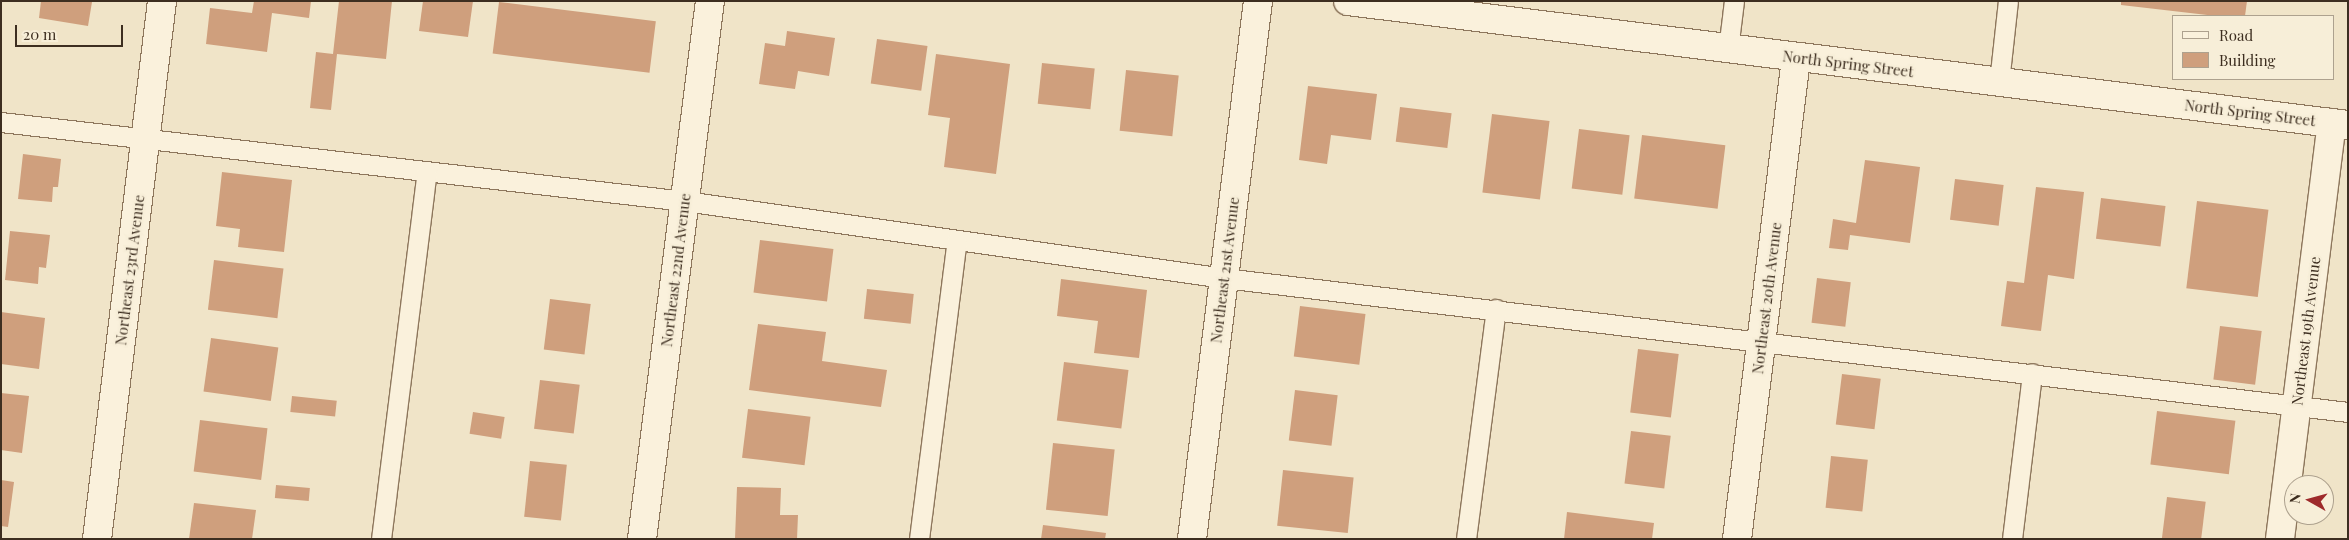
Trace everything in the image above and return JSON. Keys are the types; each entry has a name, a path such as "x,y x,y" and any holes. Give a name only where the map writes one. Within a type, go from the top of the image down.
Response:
{"street":[{"name":"Northeast 23rd Avenue","path":"97,539 162,1"},
{"name":"Northeast 22nd Avenue","path":"642,539 710,1"},
{"name":"Northeast 21st Avenue","path":"1192,539 1258,1"},
{"name":"North Spring Street","path":"1348,1 1728,50 2340,124"},
{"name":"Northeast 20th Avenue","path":"1738,539 1796,57"},
{"name":"Northeast 19th Avenue","path":"2280,539 2296,405 2340,124"}],"lane":[{"path":"1728,50 1734,1"},
{"path":"1998,82 2008,1"},
{"path":"1,122 685,202 1224,278 1762,340 2348,412"},
{"path":"381,539 427,172"},
{"path":"919,539 958,240"},
{"path":"1466,539 1496,309"},
{"path":"2012,539 2032,373"}],"building":[{"path":"41,1 92,2 88,26 39,18"},
{"path":"254,1 311,1 309,18 272,13 267,52 206,44 210,8 252,13"},
{"path":"339,1 392,1 386,59 337,54 331,110 310,108 316,52 333,54"},
{"path":"423,1 473,1 468,37 419,31"},
{"path":"2121,1 2247,1 2245,15 2207,15 2121,5"},
{"path":"499,2 656,21 649,73 493,54"},
{"path":"787,31 835,38 829,76 798,71 795,89 759,84 765,43 785,46"},
{"path":"877,39 928,46 921,91 871,84"},
{"path":"936,54 1010,64 996,174 944,167 950,118 928,115"},
{"path":"1042,63 1095,69 1090,109 1038,104"},
{"path":"1126,70 1179,76 1172,136 1120,131"},
{"path":"1308,86 1377,94 1371,140 1331,135 1327,164 1299,160"},
{"path":"1400,107 1452,113 1447,148 1396,142"},
{"path":"1492,114 1550,121 1540,199 1482,192"},
{"path":"1579,129 1630,135 1622,195 1572,189"},
{"path":"1642,135 1725,145 1718,209 1634,199"},
{"path":"23,154 61,159 58,187 53,187 52,202 18,199"},
{"path":"1865,160 1920,167 1910,243 1850,235 1848,250 1829,248 1833,219 1856,223"},
{"path":"222,172 292,180 284,252 238,247 240,229 216,226"},
{"path":"1955,179 2004,185 1999,226 1950,220"},
{"path":"2036,187 2084,192 2074,279 2048,275 2041,331 2001,326 2007,281 2024,283"},
{"path":"2101,198 2166,206 2161,247 2096,239"},
{"path":"2197,201 2268,210 2258,297 2186,288"},
{"path":"10,231 50,235 46,268 39,267 38,284 5,280"},
{"path":"760,240 833,249 827,302 754,293"},
{"path":"214,260 283,269 277,318 208,310"},
{"path":"1817,278 1851,282 1845,327 1812,323"},
{"path":"1061,279 1147,290 1139,358 1094,353 1098,321 1057,316"},
{"path":"867,289 914,294 911,324 864,319"},
{"path":"550,299 591,304 584,355 544,350"},
{"path":"1300,306 1366,314 1359,365 1294,357"},
{"path":"1,312 45,318 39,369 1,364"},
{"path":"758,324 826,332 822,361 887,370 881,407 749,390"},
{"path":"2220,326 2262,331 2255,385 2213,380"},
{"path":"211,338 278,347 271,401 203,391"},
{"path":"1638,349 1679,354 1671,418 1630,413"},
{"path":"1064,362 1129,370 1121,428 1057,421"},
{"path":"1842,374 1881,379 1874,429 1836,425"},
{"path":"540,380 580,385 574,434 534,429"},
{"path":"1295,390 1338,395 1331,446 1289,441"},
{"path":"1,393 29,396 22,453 1,450"},
{"path":"292,396 337,401 335,417 290,412"},
{"path":"748,409 811,417 805,465 742,458"},
{"path":"2157,411 2235,421 2229,474 2150,465"},
{"path":"473,412 505,417 501,439 470,434"},
{"path":"200,420 267,428 261,480 194,472"},
{"path":"1631,431 1671,436 1664,488 1625,484"},
{"path":"1053,443 1115,449 1108,516 1046,510"},
{"path":"1831,456 1868,460 1862,512 1826,508"},
{"path":"530,461 567,465 561,521 524,517"},
{"path":"1283,470 1354,477 1348,533 1277,526"},
{"path":"1,480 14,482 8,527 1,526"},
{"path":"276,485 310,488 309,501 275,498"},
{"path":"737,487 781,488 780,515 798,515 797,539 735,539"},
{"path":"2167,497 2206,502 2201,539 2162,539"},
{"path":"194,503 256,510 252,539 189,539"},
{"path":"1567,512 1654,523 1652,539 1564,539"},
{"path":"1043,525 1106,533 1105,539 1041,539"}]}
